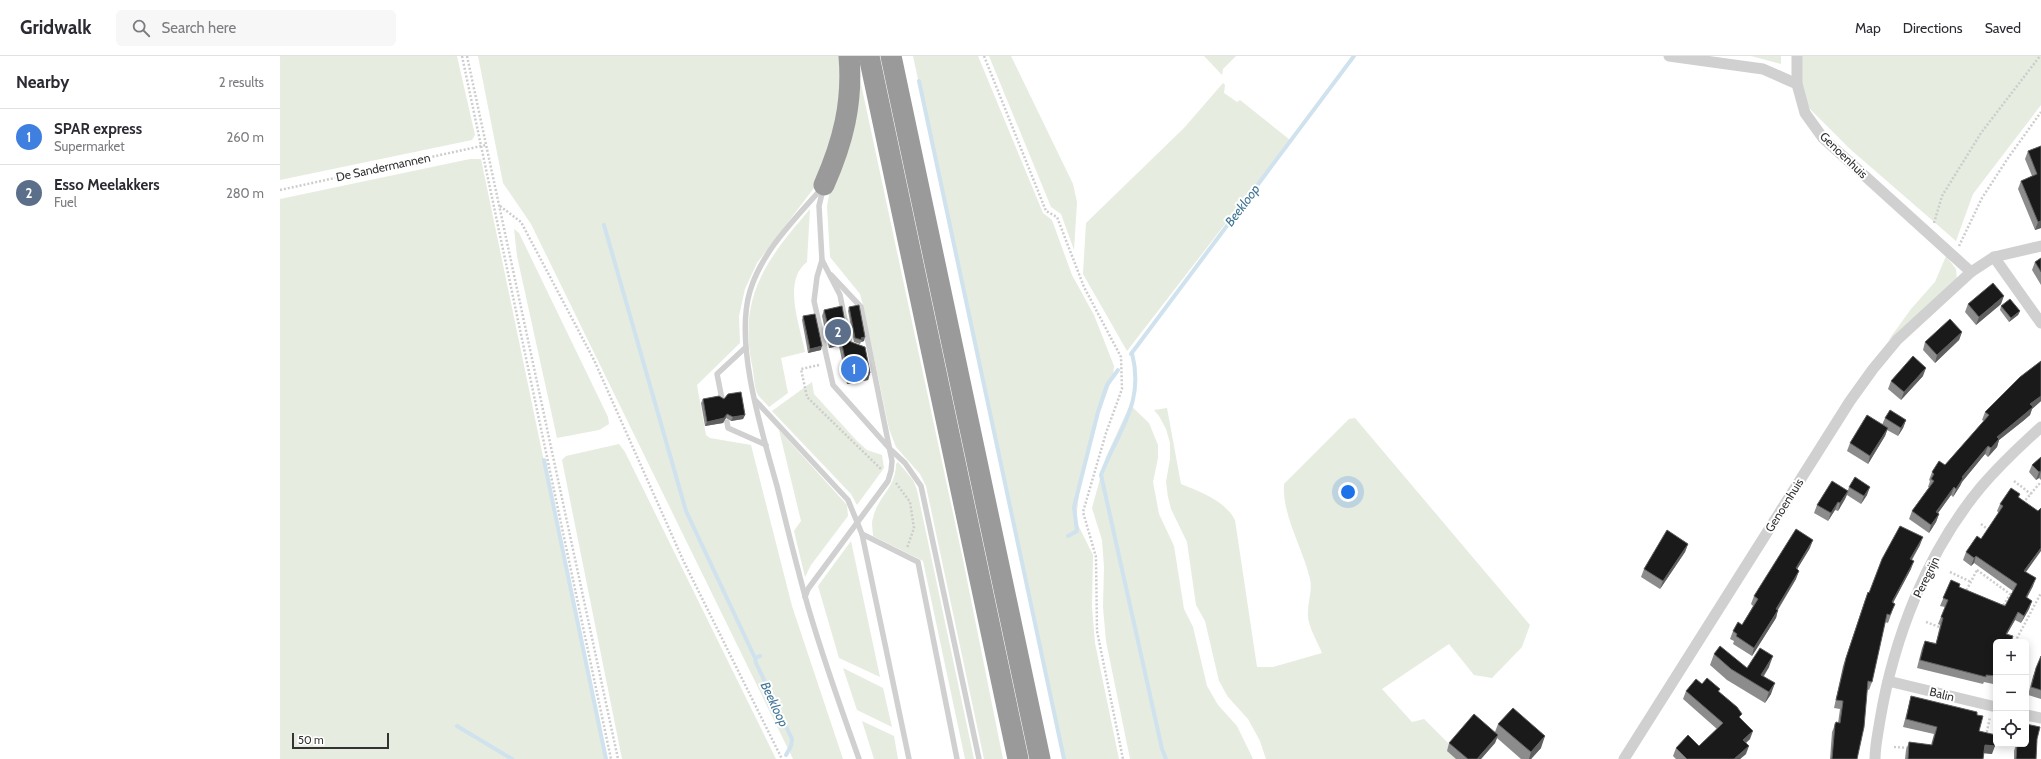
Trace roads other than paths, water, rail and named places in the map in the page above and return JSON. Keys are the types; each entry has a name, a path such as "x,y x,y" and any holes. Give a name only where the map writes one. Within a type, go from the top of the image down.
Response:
{"highway":[{"path":"824,185 838,152 846,121 850,73 849,56"},
{"path":"869,56 1018,759"},
{"path":"891,56 1040,759"}],"street":[{"path":"1669,56 1763,69 1797,84"},
{"name":"Genoenhuis","path":"1797,56 1797,84 1805,113 1823,138 1971,272"},
{"name":"Genoenhuis","path":"1624,759 1850,401 1873,369 1897,340 1971,272 1994,257 2041,246"},
{"path":"1994,257 2041,323"},
{"name":"Peregrijn","path":"1875,759 1888,681 1900,640 1919,589 1948,535 1980,488 1999,466 2041,427"},
{"name":"Balin","path":"1888,681 1993,707"},
{"path":"2029,716 2041,718"}],"lane":[{"path":"824,185 819,206 822,260 817,277 814,301 832,385 890,449 905,463 921,486 979,759"},
{"path":"824,185 790,225 760,268 750,291 745,317 745,348 766,445 805,597 859,759"},
{"path":"822,260 840,295 850,346 870,352"},
{"path":"805,597 808,589 890,477 892,461 861,307 831,275"},
{"path":"722,399 717,374 745,348"},
{"path":"756,401 848,500 862,534 909,759"},
{"path":"727,422 728,428 766,445"},
{"path":"862,534 918,562 957,759"}],"waterway":[{"name":"Beekloop","path":"1131,354 1354,56"},
{"path":"919,81 1064,759"},
{"path":"604,225 686,511 755,658"},
{"path":"1132,353 1135,371 1135,387 1132,402 1128,416 1101,475 1162,749 1166,759"},
{"name":"Beekloop","path":"1068,536 1077,531 1074,507 1098,412 1107,385 1118,370"},
{"path":"544,460 606,759"},
{"name":"Beekloop","path":"760,656 755,658 756,663 792,739 791,746 786,755"},
{"path":"457,726 512,759"}],"place":[{"name":"Esso Meelakkers","path":"838,332"},
{"name":"SPAR express","path":"854,369"}]}
